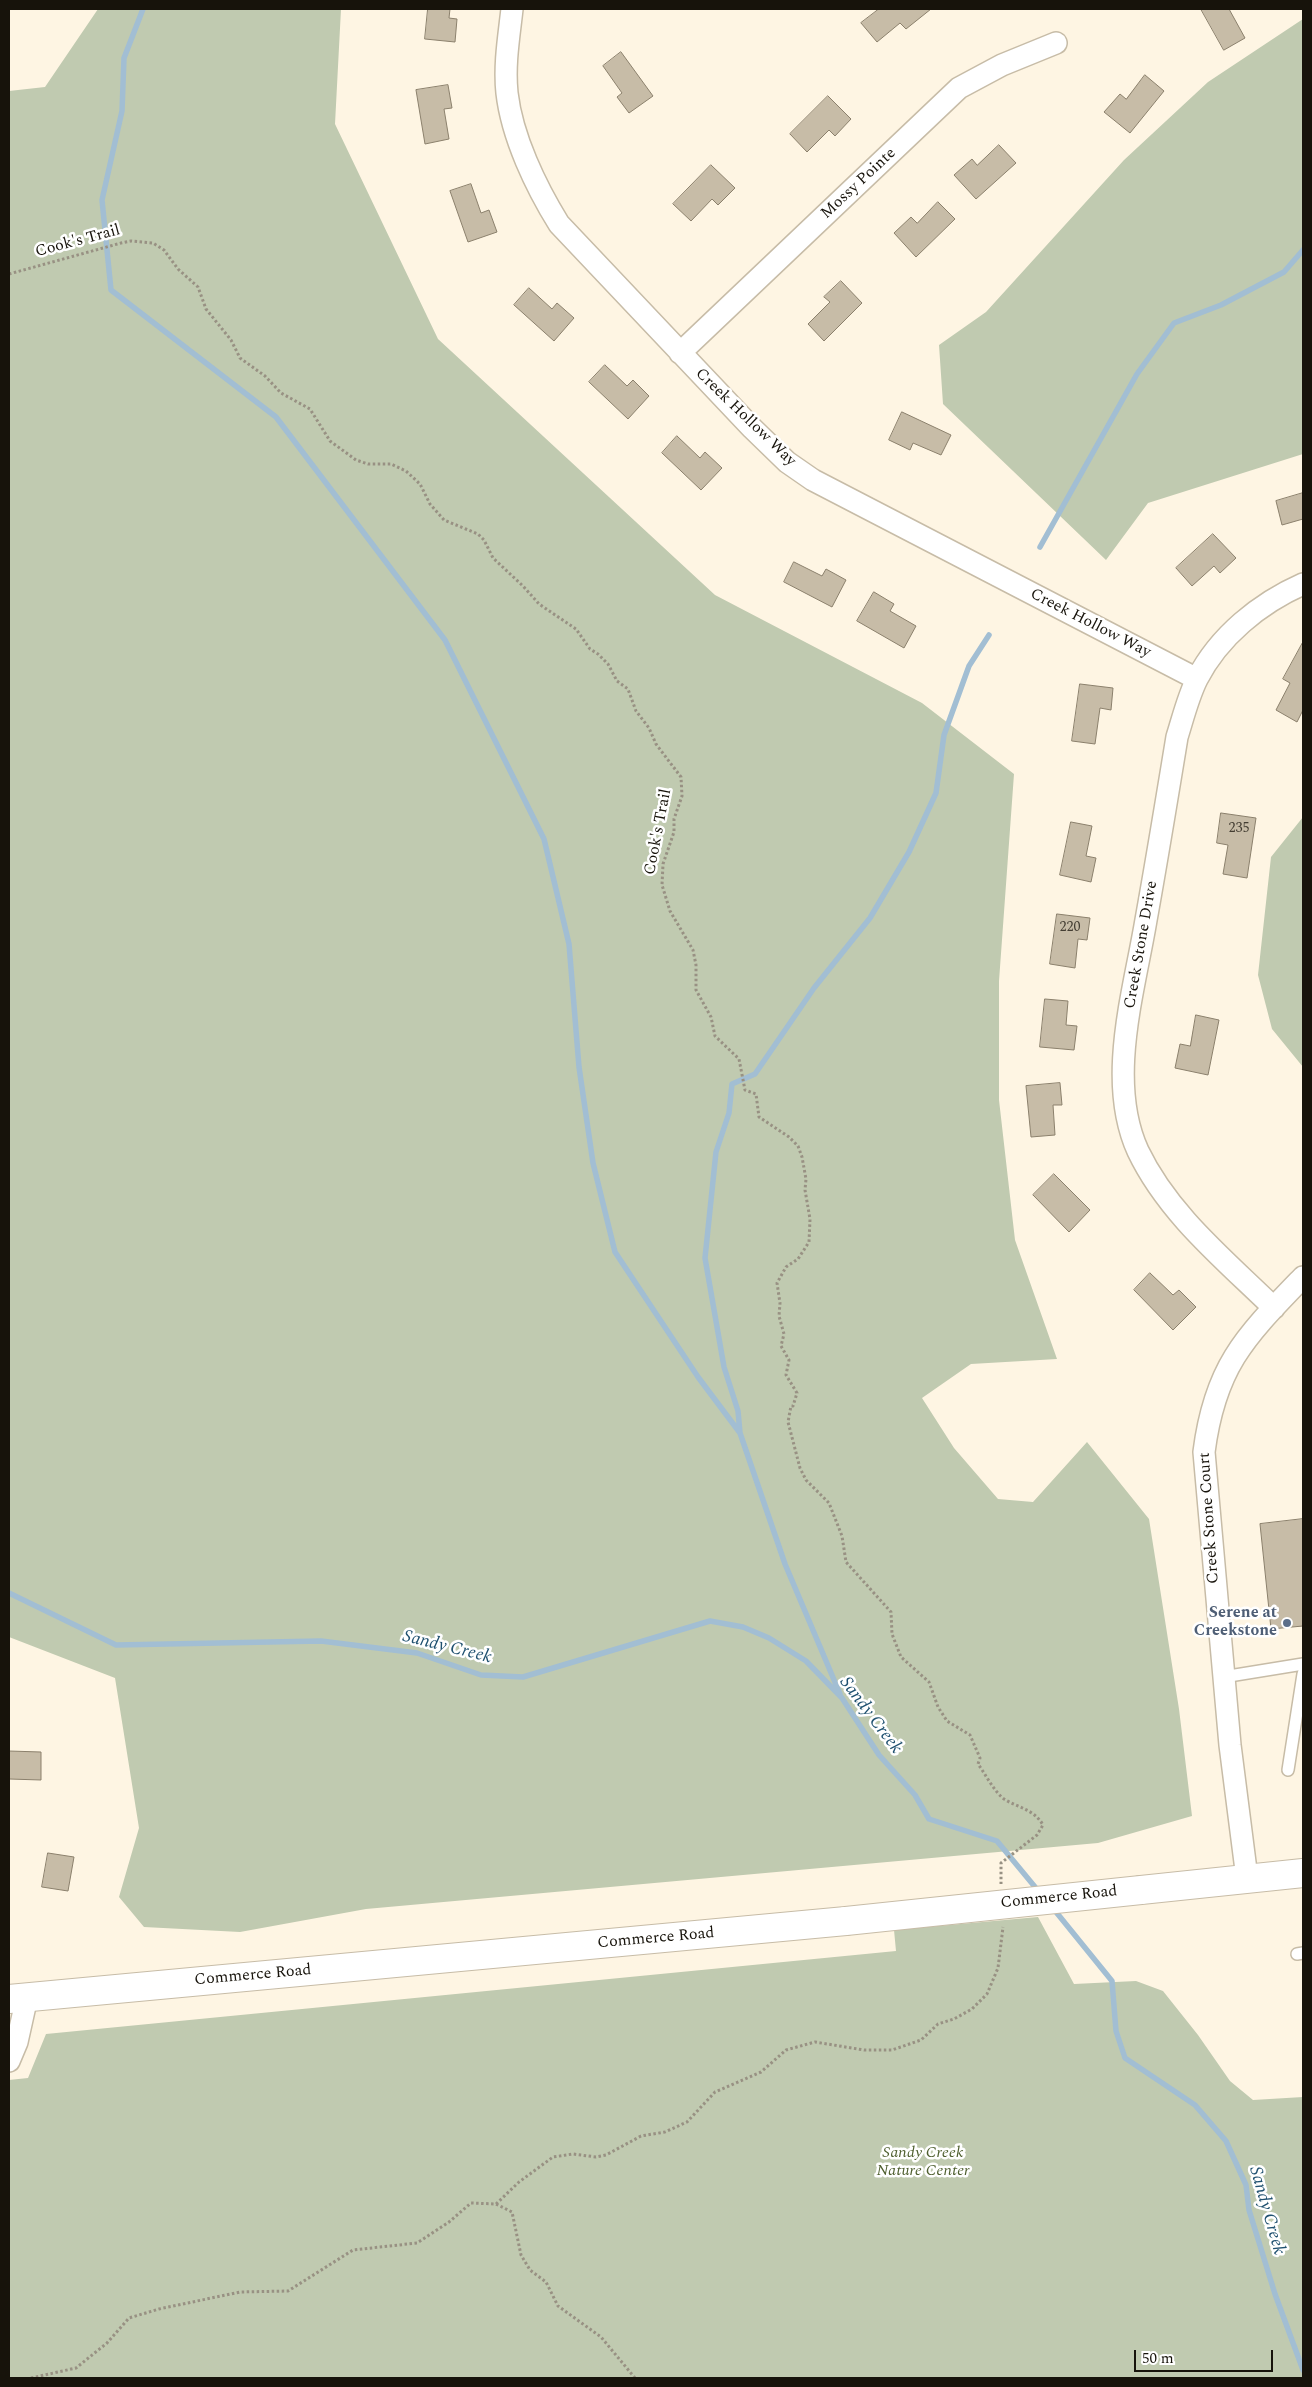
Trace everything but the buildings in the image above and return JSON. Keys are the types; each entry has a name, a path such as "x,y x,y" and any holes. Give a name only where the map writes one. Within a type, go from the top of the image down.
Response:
{"highway":[{"name":"Commerce Road","path":"18,1998 846,1921 1303,1873"}],"street":[{"name":"Creek Hollow Way","path":"512,9 507,60 507,94 526,161 540,194 559,224 759,435 787,462 813,480 1197,679"},
{"name":"Mossy Pointe","path":"680,353 960,88 1002,65 1056,43"},
{"name":"Creek Stone Drive","path":"1274,1308 1198,1234 1154,1180 1138,1149 1125,1101 1124,1047 1178,737 1197,679 1234,629 1271,601 1303,584"},
{"name":"Creek Stone Court","path":"1247,1878 1223,1676 1205,1462 1208,1422 1218,1388 1236,1352 1255,1327 1303,1277"},
{"path":"9,2061 21,2028 18,1998"}],"lane":[{"path":"1223,1676 1303,1664"},
{"path":"1288,1770 1303,1674"}],"path":[{"name":"Cook's Trail","path":"9,274 131,241 153,243 164,250 178,269 198,287 206,309 231,340 240,358 265,376 281,393 310,409 330,441 345,453 356,460 368,464 397,466 413,477 424,489 430,504 444,520 478,534 484,540 499,565 524,586 547,611 576,628 590,649 608,664 617,681 628,689 636,711 649,728 656,744 681,777 682,796 674,819 674,832 664,864 662,886 665,900 693,950 696,966 696,990 711,1017 715,1036 737,1056 742,1065 745,1090 756,1094 759,1117 790,1137 798,1146 804,1167 805,1190 810,1219 809,1242 798,1259 786,1267 777,1283 780,1303 779,1316 784,1334 782,1346 789,1360 786,1375 797,1393 793,1406 791,1406 788,1422 800,1468 806,1480 824,1496 833,1511 842,1536 846,1562 891,1612 892,1634 901,1657 929,1682 938,1707 947,1720 970,1735 980,1758 978,1764 993,1786 1004,1798 1026,1808 1043,1825 1038,1835 1001,1863 1001,1890"},
{"path":"496,2204 519,2182 553,2157 573,2154 596,2157 606,2155 641,2136 665,2132 687,2122 715,2092 761,2072 786,2050 815,2042 864,2050 892,2050 921,2040 938,2024 954,2019 972,2009 987,1994 998,1968 1003,1936 1002,1918"},
{"path":"31,2378 76,2368 107,2344 129,2318 159,2309 240,2292 288,2291 353,2250 417,2242 449,2222 471,2203 496,2204 512,2212 521,2255 530,2270 546,2282 558,2306 601,2337 635,2378"}],"green space":[{"path":"98,9 341,9 335,124 438,339 715,595 922,703 1014,774 999,981 999,1100 1015,1240 1057,1359 971,1364 922,1398 954,1448 998,1499 1033,1502 1087,1442 1149,1519 1179,1709 1192,1816 1098,1843 366,1909 240,1932 144,1927 119,1897 139,1828 115,1678 9,1637 9,91 45,87"},
{"path":"1303,19 1303,454 1148,503 1106,560 943,404 939,345 986,312 1124,160 1208,82"},
{"path":"1303,817 1303,1067 1272,1029 1258,975 1271,857"},
{"name":"Sandy Creek Nature Center","path":"1038,1917 1074,1984 1136,1981 1163,1991 1198,2035 1230,2081 1253,2100 1303,2097 1303,2378 9,2378 9,2080 28,2078 46,2034 896,1951 894,1930"}],"waterway":[{"path":"143,9 124,58 122,111 102,200 111,290 276,417 445,640 544,839 569,944 579,1067 593,1163 615,1252 698,1377 740,1433"},
{"path":"1040,547 1137,374 1174,323 1221,305 1284,272 1303,250"},
{"path":"840,1694 785,1564 740,1433 738,1411 724,1367 705,1258 716,1152 729,1113 732,1084 755,1074 814,988 870,918 909,852 936,793 944,735 969,666 989,635"},
{"name":"Sandy Creek","path":"9,1593 116,1645 321,1641 417,1653 481,1675 523,1677 710,1621 743,1627 769,1638 806,1661 842,1698 879,1755 915,1795 929,1819 997,1841 1040,1893"},
{"name":"Sandy Creek","path":"1052,1907 1112,1981 1116,2031 1125,2058 1195,2105 1226,2141 1246,2185 1249,2210 1275,2294 1303,2370"}],"place":[{"name":"Serene at Creekstone","path":"1287,1623"}]}
